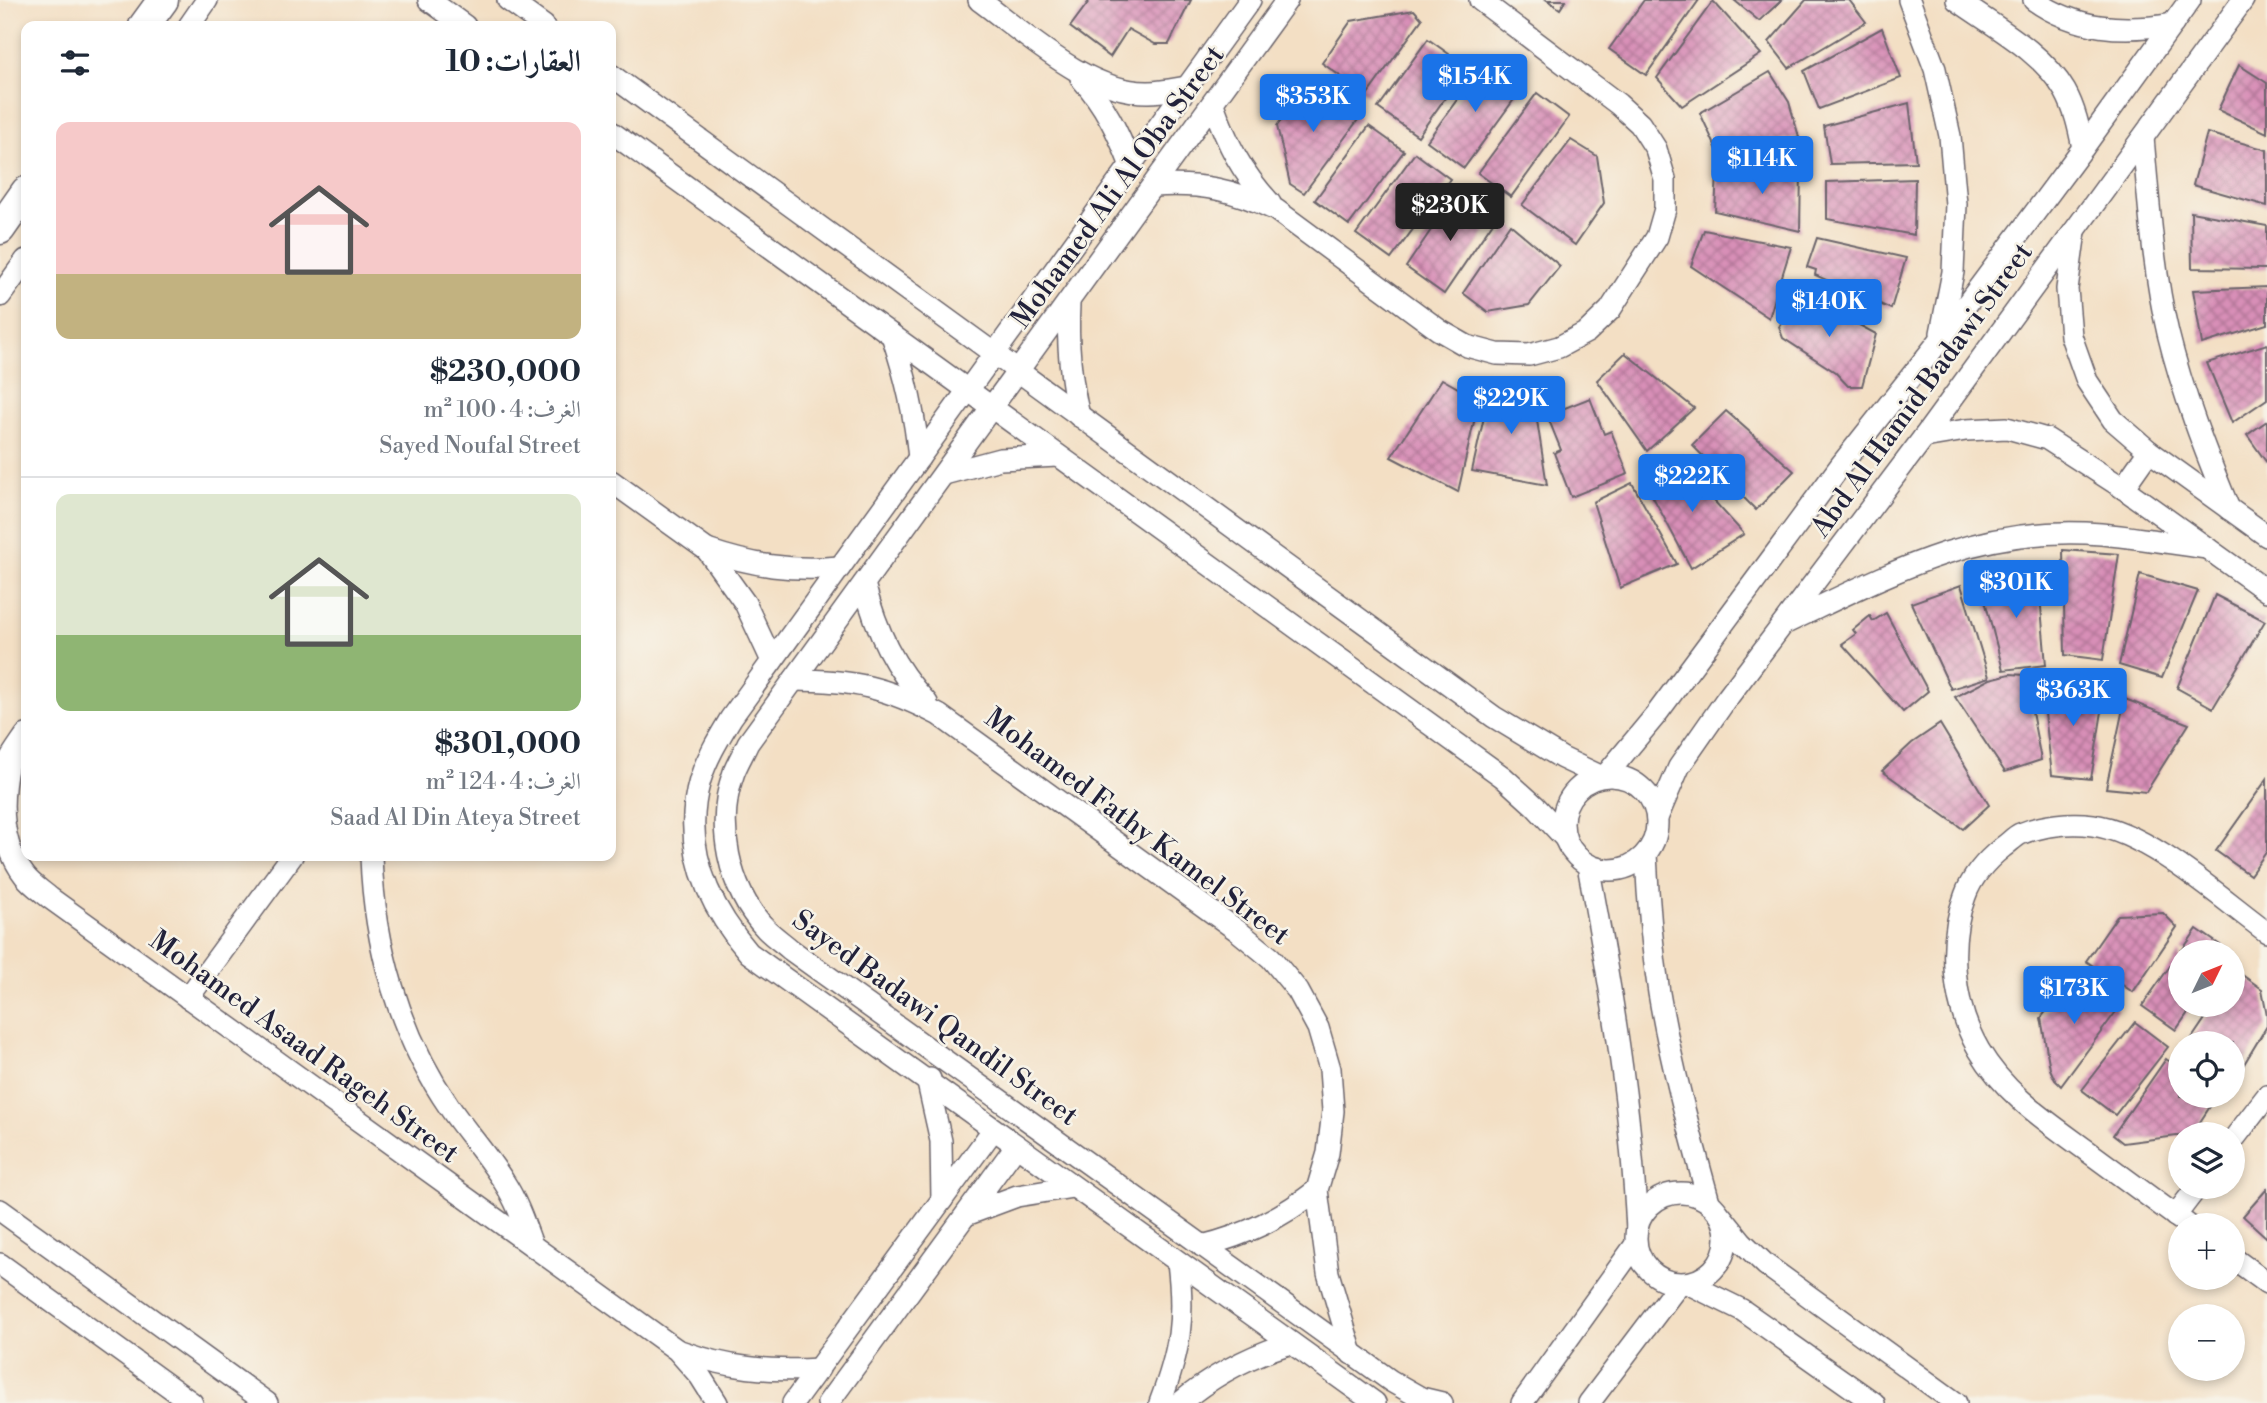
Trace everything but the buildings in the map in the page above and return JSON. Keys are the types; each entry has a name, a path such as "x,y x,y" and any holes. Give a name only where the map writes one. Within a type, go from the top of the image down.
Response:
{"street":[{"path":"148,21 163,0"},
{"path":"192,21 206,0"},
{"path":"429,0 458,21"},
{"path":"508,0 537,21"},
{"path":"531,0 546,21"},
{"path":"979,0 1072,69 1098,97 1118,130 1130,166"},
{"name":"Mohamed Ali Al Oba Street","path":"994,354 1251,0"},
{"name":"Mohamed Ali Al Oba Street","path":"1019,372 1287,0"},
{"path":"1154,186 1186,184 1217,187 1247,196 1276,210 1439,330 1467,346 1497,354 1529,355 1559,347 1587,332 1610,310 1657,237 1665,209 1665,179 1656,149 1640,124 1618,104 1480,0"},
{"path":"1909,0 1935,69 1950,136 1956,204 1953,272 1940,340"},
{"path":"1957,0 2045,65 2064,90 2077,118 2083,148"},
{"path":"2034,0 2073,20 2106,28 2140,29 2173,24"},
{"name":"Abd Al Hamid Badawi Street","path":"1603,775 1655,716 1841,465 1940,340 2190,0"},
{"name":"Abd Al Hamid Badawi Street","path":"1657,818 1679,767 2243,0"},
{"path":"1072,69 1108,86 1148,92 1187,87"},
{"path":"616,79 1494,718 1562,758 1603,775 1621,776 1634,782 1650,798 1657,818 1657,831 1646,854 1634,864 1619,870 1603,870 1588,865 1570,849 1562,824 1563,811 1577,788 1588,780 1603,775"},
{"path":"1213,104 1227,143 1248,178 1276,210"},
{"path":"616,136 1503,777 1565,838"},
{"path":"2143,138 2152,239 2168,332 2193,422 2229,509"},
{"path":"0,229 21,199"},
{"path":"2075,229 2067,289 2071,336 2093,391 2113,420 2149,451 2267,536"},
{"path":"0,296 21,267"},
{"path":"1069,303 1067,341 1070,379 1079,416"},
{"path":"892,335 906,375 915,416 919,458"},
{"name":"Sayed Badawi Qandil Street","path":"994,354 772,661 711,752 700,781 695,812 701,873 712,903 749,953 1375,1403"},
{"name":"Sayed Badawi Qandil Street","path":"1019,372 748,743 734,772 726,805 725,838 732,871 746,901 766,929 791,950 1352,1354 1420,1400 1442,1403"},
{"path":"1924,437 1966,430 2007,428 2046,439 2123,488 2267,591"},
{"path":"2123,488 2149,451"},
{"path":"944,474 1000,459 1058,456"},
{"path":"616,485 707,550 739,561 773,568 841,567"},
{"path":"1783,624 1904,567 1963,546 2024,534 2086,533 2207,548"},
{"path":"707,550 745,603 772,661"},
{"name":"Mohamed Fathy Kamel Street","path":"864,584 874,621 890,656 912,687 939,715"},
{"name":"Mohamed Fathy Kamel Street","path":"794,680 832,680 869,685 905,697 939,715 1238,931 1271,958 1298,990 1318,1028 1331,1079 1333,1111 1328,1153 1317,1190 1328,1273 1352,1354"},
{"name":"Mohamed Asaad Rageh Street","path":"21,743 9,762 0,791 0,822 9,852 26,878 50,898 677,1350 700,1376 717,1403"},
{"path":"2172,1213 2027,1107 1999,1080 1977,1048 1963,1012 1955,974 1956,935 1965,895 1987,860 2019,834 2056,825 2094,825 2131,836 2164,856 2267,932"},
{"path":"1589,1403 1683,1284 1701,1279 1714,1271 1723,1259 1727,1245 1726,1230 1715,1209 1673,1063 1659,994 1650,924 1646,854"},
{"path":"188,998 288,861"},
{"path":"372,861 373,894 382,950 398,1005 420,1058 449,1108 504,1182 520,1212 532,1245"},
{"path":"1588,865 1615,1008 1625,1081 1633,1154 1636,1237 1641,1259 1650,1271 1663,1280 1683,1284 1742,1310 1874,1403"},
{"path":"942,1200 940,1141 928,1083 943,1059"},
{"path":"2245,1124 2267,1096"},
{"path":"793,1403 993,1130"},
{"path":"828,1403 844,1393 964,1216 1016,1146"},
{"path":"964,1216 1017,1196 1073,1187"},
{"path":"1202,1246 1264,1226 1317,1190"},
{"path":"1522,1403 1636,1237 1642,1215 1652,1203 1665,1195 1680,1193 1696,1195 1715,1209 1742,1242 1766,1265 1956,1403"},
{"path":"0,1210 267,1403"},
{"path":"1160,1403 1175,1363 1181,1330 1182,1296 1178,1262"},
{"path":"0,1264 192,1403"},
{"path":"2245,1267 2267,1283"},
{"path":"1181,1403 1229,1367 1259,1353 1291,1343"},
{"name":"Mohamed Asaad Rageh Street","path":"677,1350 711,1362 747,1369 818,1369"}]}
